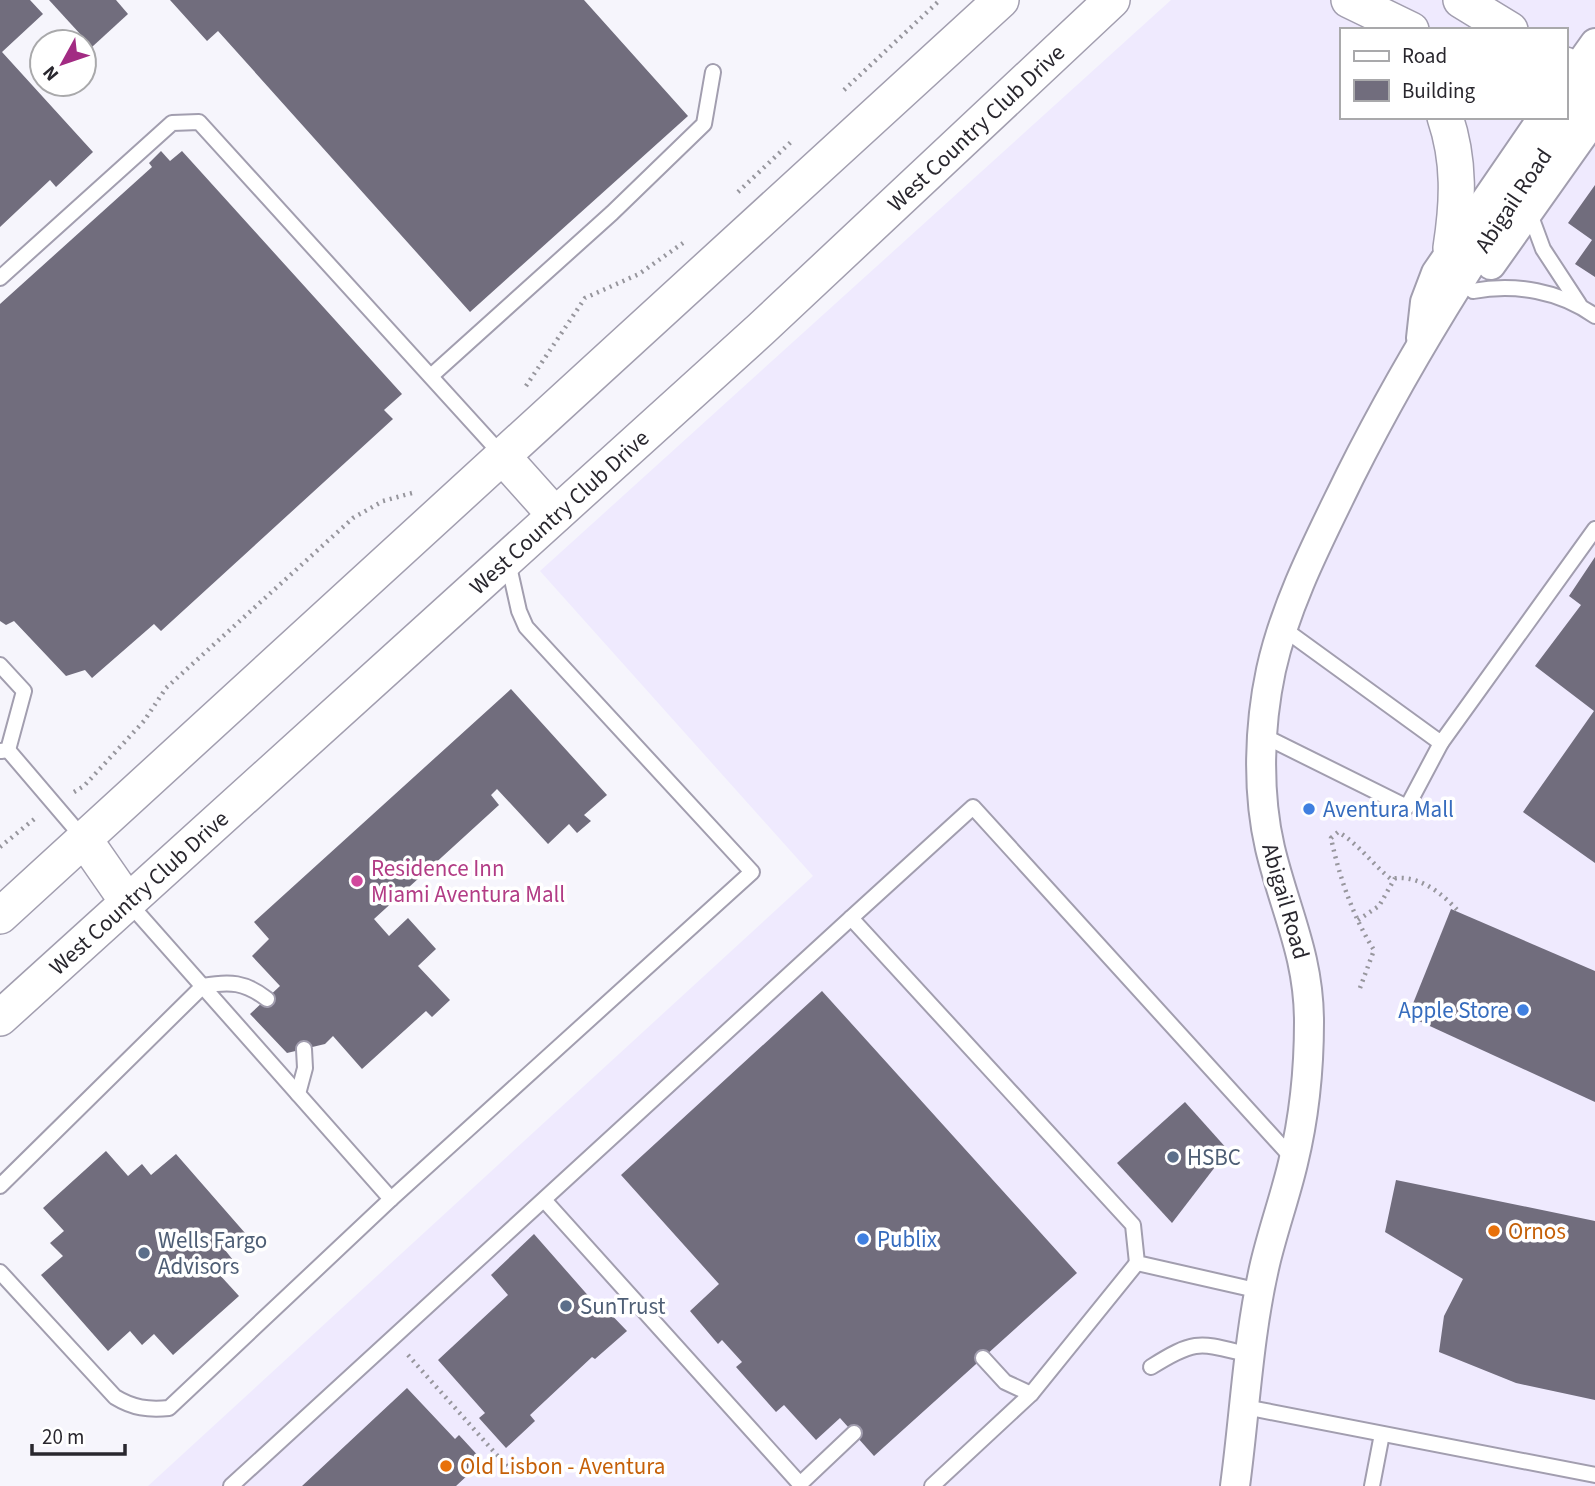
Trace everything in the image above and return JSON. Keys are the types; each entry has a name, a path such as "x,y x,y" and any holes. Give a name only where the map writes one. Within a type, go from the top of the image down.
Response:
{"street":[{"path":"0,916 504,458 1001,0"},
{"name":"West Country Club Drive","path":"0,1018 761,329 1112,0"},
{"path":"1461,0 1507,28"},
{"path":"1372,15 1406,28"},
{"name":"Abigail Road","path":"1428,333 1473,291 1529,211 1580,97 1595,43"},
{"name":"Abigail Road","path":"1567,112 1580,97"},
{"name":"Abigail Road","path":"1567,117 1580,97"},
{"path":"1445,119 1457,177 1451,248"},
{"name":"Abigail Road","path":"1428,333 1429,287 1451,248 1561,119"},
{"name":"Abigail Road","path":"1235,1486 1260,1291 1294,1160 1308,1047 1308,988 1300,940 1266,831 1262,789 1268,685 1284,629 1333,509 1428,333 1566,119"},
{"path":"504,458 555,515"},
{"path":"84,839 127,901"}],"lane":[{"path":"432,376 612,213 704,124 713,72"},
{"path":"0,278 172,123 199,122 504,458"},
{"path":"1529,211 1543,249 1579,304 1595,316"},
{"path":"1473,291 1518,287 1579,304"},
{"path":"1264,736 1407,807 1441,743 1595,529"},
{"path":"0,1272 115,1397 130,1406 151,1410 169,1408 391,1199 752,872 526,627 519,611 507,558"},
{"path":"1284,629 1441,743"},
{"path":"0,665 24,691 4,751 84,839"},
{"path":"231,1486 973,807 1294,1160"},
{"path":"127,901 391,1199"},
{"path":"851,918 1133,1225 1137,1263 1031,1394 932,1486"},
{"path":"0,1186 203,986 226,982 246,984 267,999"},
{"path":"299,1094 305,1068 304,1049"},
{"path":"545,1200 800,1484 854,1433"},
{"path":"1137,1263 1260,1291"},
{"path":"1151,1367 1175,1352 1200,1343 1250,1354"},
{"path":"983,1358 1005,1382 1031,1394"},
{"path":"1244,1407 1595,1475"},
{"path":"1372,1486 1382,1434"}],"path":[{"path":"844,90 940,0"},
{"path":"735,194 793,139"},
{"path":"520,395 585,298 639,274 687,240"},
{"path":"84,786 144,721 166,688 353,518 383,501 420,491"},
{"path":"0,846 28,823"},
{"path":"1360,988 1374,950 1358,920 1336,862 1331,838 1338,832 1353,841 1373,865 1391,879 1405,876 1432,888 1461,913"},
{"path":"1358,920 1379,906 1395,878"},
{"path":"403,1350 512,1472"}],"shaded area":[{"name":"Aventura Mall","path":"1171,0 1595,0 1595,1486 148,1486 813,876 540,571"}],"building":[{"path":"0,0 30,0 43,14 2,52 28,81 28,98 44,98 93,152 56,187 50,180 0,227"},
{"path":"49,0 116,0 128,14 98,42 98,28 75,28"},
{"path":"170,0 584,0 688,116 470,312 218,31 207,41"},
{"path":"161,151 170,161 182,151 402,394 384,410 393,419 161,631 154,624 92,678 85,670 66,676 14,621 6,625 0,621 0,304 152,167 149,163"},
{"path":"1595,185 1595,277 1575,264 1592,240 1568,223"},
{"path":"1595,557 1595,863 1523,812 1594,711 1535,666 1581,605 1569,596"},
{"name":"Residence Inn Miami Aventura Mall","path":"511,689 607,795 584,815 591,821 577,833 569,824 548,844 497,789 491,795 499,805 374,919 389,936 408,918 436,949 418,966 450,1000 432,1017 426,1011 362,1069 333,1036 325,1044 287,1053 250,1014 280,986 252,956 269,939 254,922"},
{"path":"1451,909 1595,971 1595,1102 1408,1016"},
{"name":"Publix","path":"822,991 1077,1273 874,1456 840,1418 816,1440 784,1405 776,1412 736,1367 742,1362 722,1340 718,1344 690,1311 719,1284 621,1175"},
{"name":"HSBC","path":"1185,1102 1228,1150 1172,1223 1117,1163"},
{"name":"Wells Fargo Advisors","path":"106,1151 128,1176 142,1164 151,1175 176,1154 245,1233 225,1250 233,1260 218,1273 239,1296 173,1355 154,1334 142,1345 130,1331 108,1351 41,1275 63,1256 50,1243 64,1231 43,1208"},
{"path":"1396,1180 1595,1221 1595,1400 1516,1383 1439,1352 1444,1316 1463,1279 1385,1232"},
{"path":"534,1234 599,1308 602,1305 627,1331 595,1359 592,1357 530,1415 535,1421 506,1448 479,1418 485,1413 438,1360 508,1295 491,1275"},
{"path":"407,1388 455,1439 459,1435 483,1461 456,1486 302,1486"}],"place":[{"name":"Aventura Mall","path":"1309,809"},
{"name":"Residence Inn Miami Aventura Mall","path":"357,881"},
{"name":"Apple Store","path":"1523,1010"},
{"name":"HSBC","path":"1173,1157"},
{"name":"Ornos","path":"1494,1231"},
{"name":"Publix","path":"863,1239"},
{"name":"Wells Fargo Advisors","path":"144,1253"},
{"name":"SunTrust","path":"566,1306"},
{"name":"Old Lisbon - Aventura","path":"446,1466"}]}
